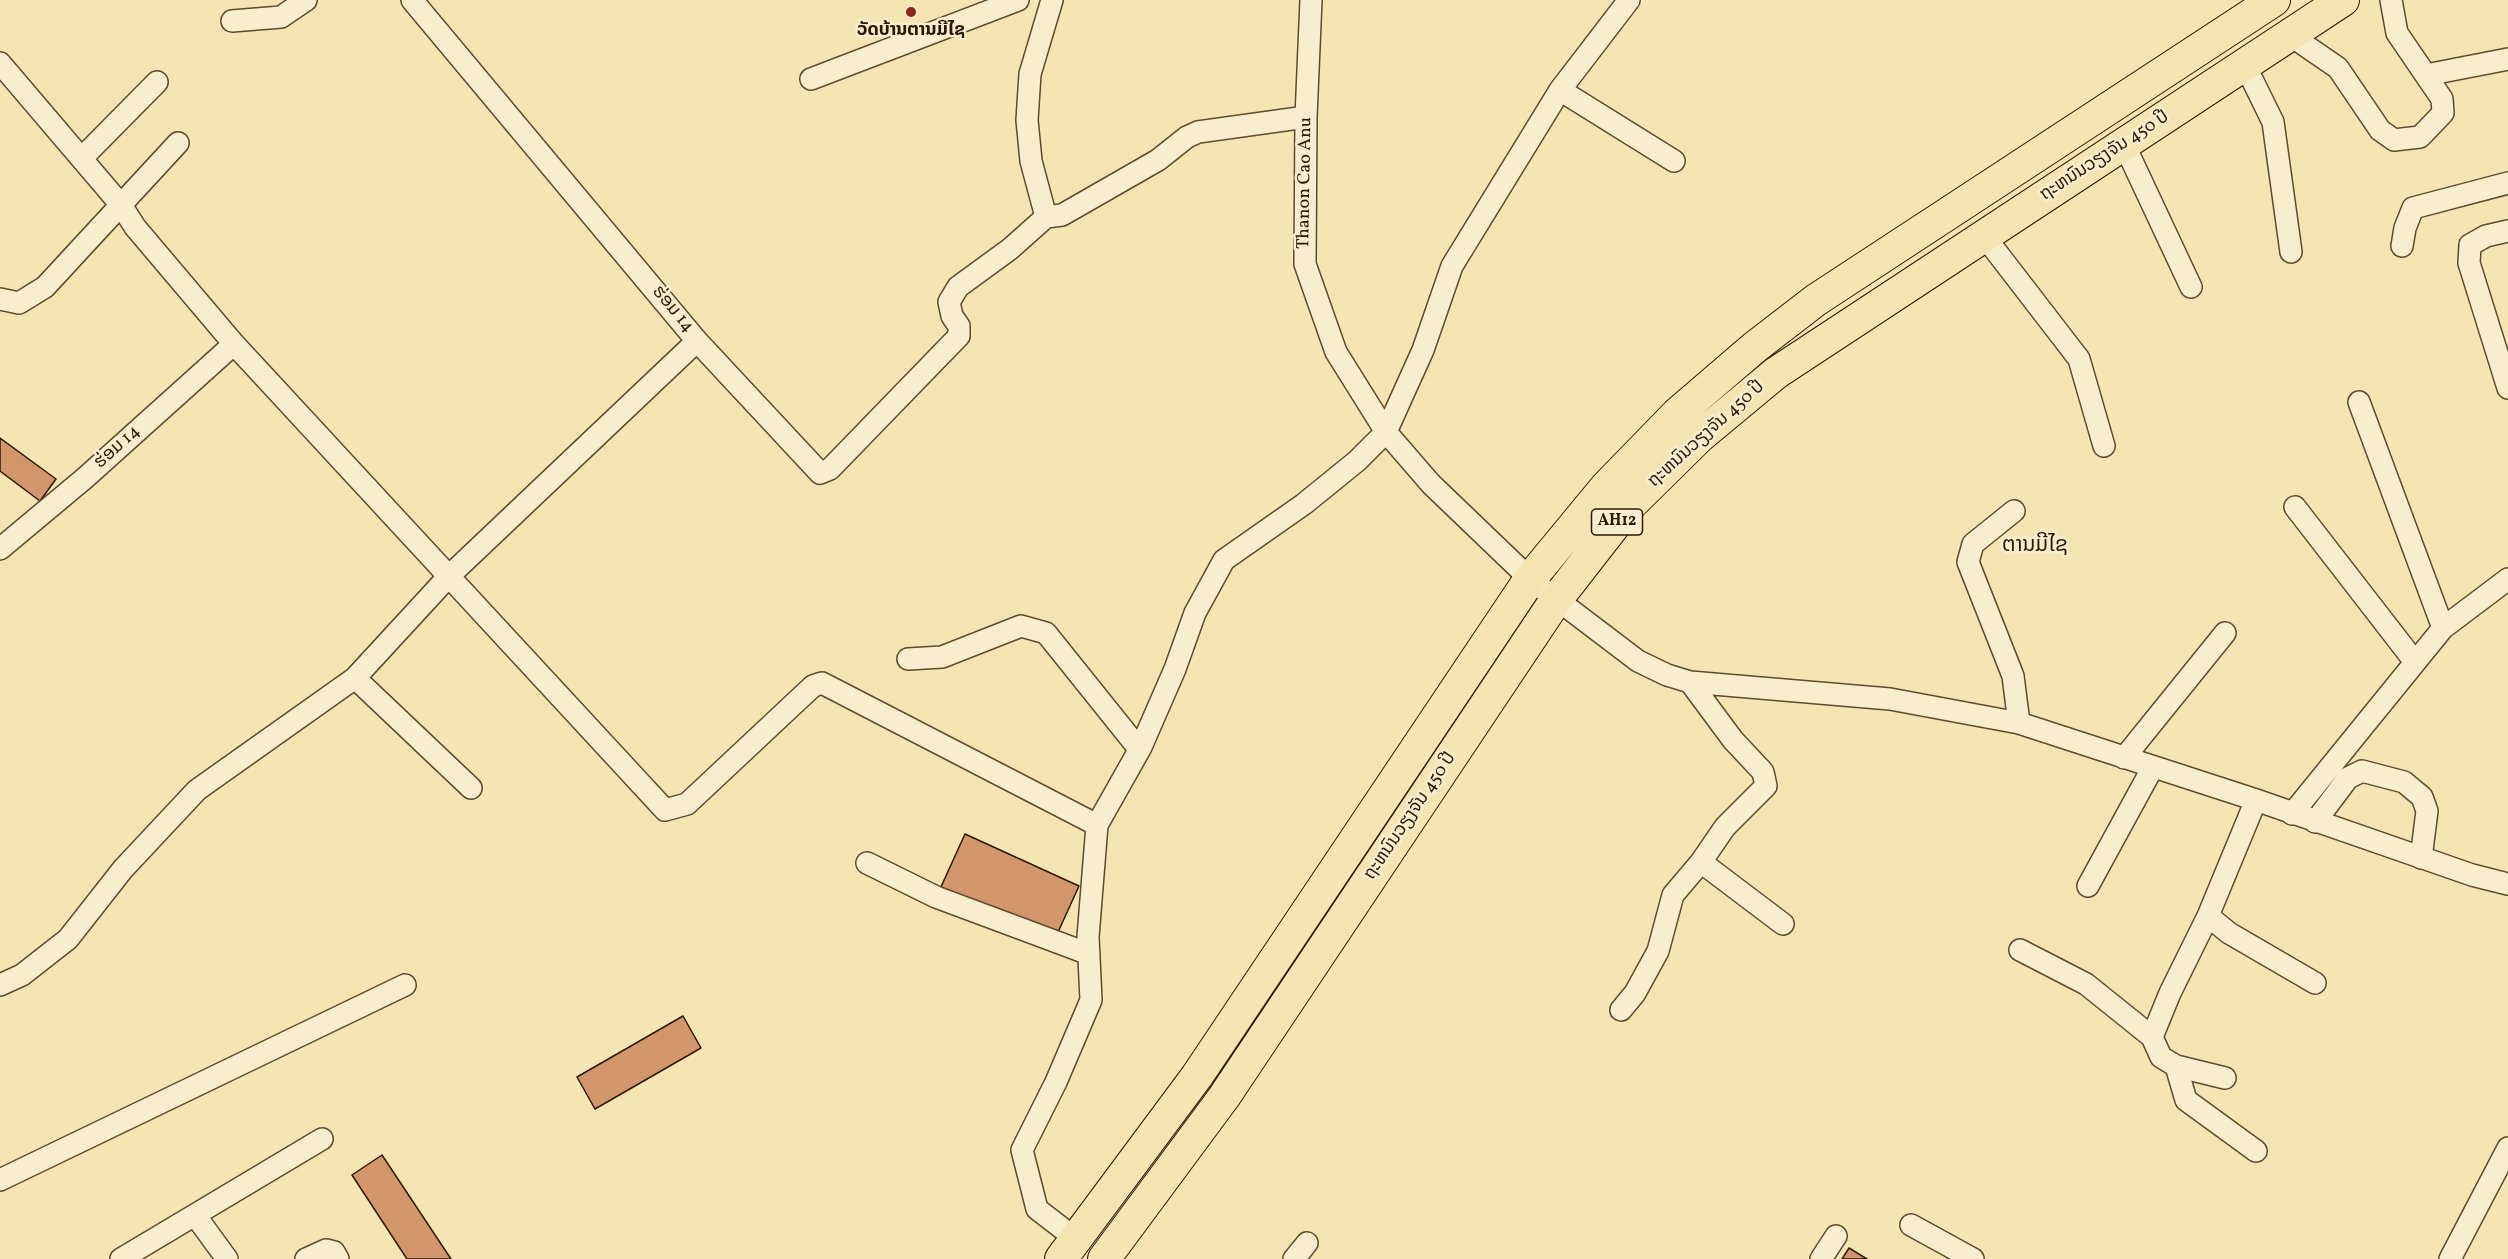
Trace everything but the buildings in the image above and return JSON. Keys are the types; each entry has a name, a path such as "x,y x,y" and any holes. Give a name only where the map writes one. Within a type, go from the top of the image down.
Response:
{"highway":[{"name":"ຖະຫນົນວຽງຈັນ 450 ປີ","path":"1068,1249 1197,1076 1530,579 1606,487 1677,414 1763,340 1816,300 2274,0"},
{"name":"ຖະຫນົນວຽງຈັນ 450 ປີ","path":"1104,1259 1224,1097 1556,600 1630,505 1699,437 1776,373 2343,0"}],"street":[{"path":"232,21 281,17 306,0"},
{"name":"ຮ່ອມ 14","path":"412,0 698,341 820,473 830,469 959,336 959,326 952,316 949,302 958,287 1010,249 1046,217"},
{"path":"811,79 1018,0"},
{"path":"1052,0 1030,74 1027,120 1031,161 1046,217 1062,215 1158,160 1187,137 1198,132 1306,117"},
{"name":"Thanon Cao Anu","path":"1311,0 1306,117 1305,264 1336,352 1386,432 1431,484 1530,579 1638,661 1667,675 1690,682 1890,699 2019,723 2256,800 2472,875 2508,884"},
{"path":"1068,1249 1037,1209 1022,1150 1056,1082 1091,1000 1089,954 1097,825 1139,748 1175,669 1195,613 1224,560 1304,504 1357,461 1386,432 1423,350 1452,266 1560,90 1629,0"},
{"path":"2290,35 2338,68 2380,130 2394,140 2420,137 2443,113 2442,99 2397,33 2391,0"},
{"path":"2426,75 2508,59"},
{"path":"0,63 82,158 121,205 135,226 234,344 665,810 687,804 813,686 822,682 1097,825"},
{"path":"2245,65 2273,122 2291,252"},
{"path":"82,158 157,82"},
{"path":"1560,90 1674,161"},
{"path":"0,299 19,303 45,287 178,143"},
{"path":"2124,144 2192,287"},
{"path":"2402,246 2405,228 2413,208 2508,183"},
{"path":"2508,231 2486,236 2470,245 2469,263 2508,388"},
{"path":"1985,237 2079,359 2104,446"},
{"path":"0,985 22,975 68,939 123,869 197,790 356,678 448,577 698,341"},
{"name":"ຮ່ອມ 14","path":"0,549 85,478 234,344"},
{"path":"2359,402 2443,628"},
{"path":"2295,507 2415,662"},
{"path":"2014,511 1974,544 1968,562 2013,676 2019,723"},
{"path":"2292,814 2443,628 2500,584 2508,563"},
{"path":"908,659 942,657 1021,626 1046,633 1139,748"},
{"path":"2124,758 2225,633"},
{"path":"356,678 471,788"},
{"path":"1621,1010 1635,993 1658,951 1673,895 1701,862 1725,827 1766,786 1763,772 1733,740 1690,682"},
{"path":"2088,886 2153,767"},
{"path":"2315,822 2348,778 2362,771 2404,782 2422,797 2427,811 2421,858"},
{"path":"2152,1037 2170,993 2208,916 2256,800"},
{"path":"1701,862 1782,924"},
{"path":"867,863 936,897 1089,954"},
{"path":"2208,916 2229,933 2315,983"},
{"path":"2020,950 2086,984 2152,1037 2162,1056 2176,1066 2225,1078"},
{"path":"0,1180 405,985"},
{"path":"2176,1066 2186,1100 2256,1151"},
{"path":"121,1259 322,1139"},
{"path":"2450,1259 2508,1148"},
{"path":"195,1215 227,1259"},
{"path":"1911,1225 1973,1259"},
{"path":"1821,1259 1836,1236"},
{"path":"306,1259 316,1252 326,1250 334,1252 338,1259"}],"place":[{"name":"ວັດບ້ານຕານມີໄຊ","path":"911,12"}],"district":[{"name":"ຕານມີໄຊ","path":"2035,547"}]}
